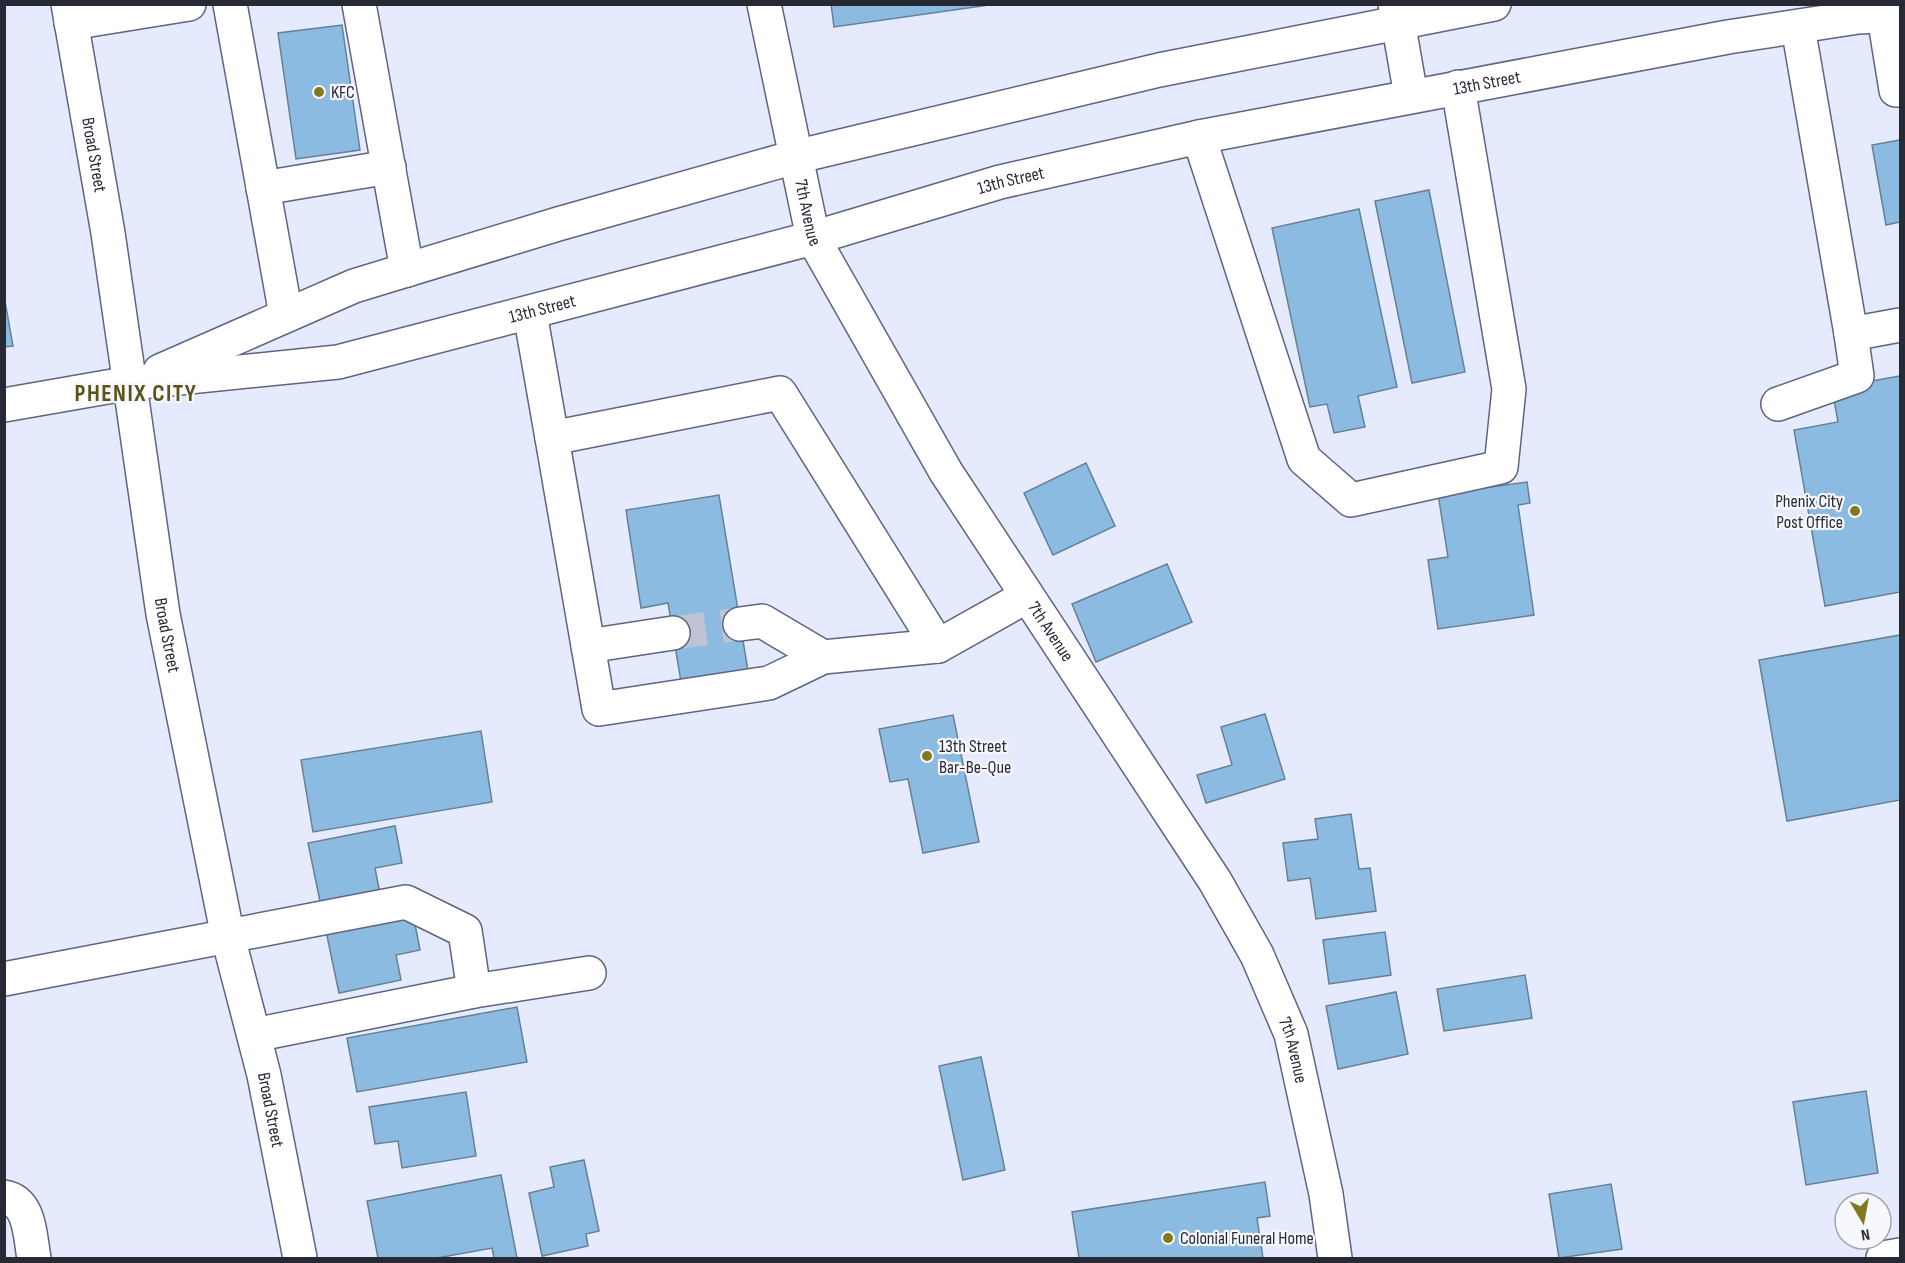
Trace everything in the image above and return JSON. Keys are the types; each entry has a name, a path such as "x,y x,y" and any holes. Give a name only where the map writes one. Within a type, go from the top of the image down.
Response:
{"main road":[{"path":"69,14 189,4"},
{"path":"230,4 286,315"},
{"path":"359,4 407,270"},
{"name":"7th Avenue","path":"764,4 813,238 946,472 1215,881 1257,955 1291,1034 1326,1194 1335,1258"},
{"name":"13th Street","path":"130,383 354,286 558,224 795,157 1396,13 1494,4"},
{"path":"1396,13 1412,96"},
{"name":"Broad Street","path":"69,14 130,383 160,598 228,937 254,1035 300,1258"},
{"path":"1892,15 1896,90 1900,90"},
{"name":"13th Street","path":"4,405 130,383 338,362 813,238 1000,182 1198,137 1458,87 1798,27 1892,15"},
{"path":"1779,404 1857,376 1798,27"},
{"path":"1198,137 1304,459 1351,500 1501,468 1509,389 1458,87"},
{"path":"263,188 388,167"},
{"path":"530,313 599,709 769,683 823,657 938,646 1027,597"},
{"path":"1851,334 1900,325"},
{"path":"552,438 780,393 938,646"},
{"path":"740,624 762,621 823,657"},
{"path":"588,646 673,633"},
{"path":"4,979 406,903 465,931 474,992"},
{"path":"254,1035 474,992 589,973"},
{"path":"4,1197 12,1198 27,1215 34,1258"},
{"path":"1883,1258 1900,1255"}],"building":[{"path":"831,4 996,4 834,27"},
{"name":"KFC","path":"342,25 360,150 296,159 278,33"},
{"path":"1900,140 1900,222 1886,225 1872,145"},
{"path":"1429,190 1465,372 1412,383 1375,201"},
{"path":"1359,209 1397,387 1358,396 1365,427 1334,433 1327,404 1310,407 1272,228"},
{"path":"4,296 13,346 4,347"},
{"name":"Phenix City Post Office","path":"1900,376 1900,592 1825,606 1794,430 1838,422 1832,388"},
{"path":"1086,463 1115,526 1053,555 1024,493"},
{"path":"1527,482 1530,503 1518,505 1534,615 1438,629 1428,560 1448,557 1438,494"},
{"path":"719,495 749,677 682,688 668,603 641,608 626,510"},
{"path":"1167,564 1192,622 1096,662 1072,604"},
{"path":"1900,635 1900,800 1787,821 1759,660"},
{"path":"1265,714 1285,779 1206,803 1197,775 1232,765 1221,727"},
{"path":"953,715 979,842 923,853 908,779 890,782 879,729"},
{"path":"481,731 492,802 313,832 301,760"},
{"path":"1351,814 1359,869 1370,868 1376,911 1316,919 1310,878 1288,881 1283,843 1318,839 1315,819"},
{"path":"395,826 402,863 375,868 380,894 321,906 308,843"},
{"path":"413,914 420,950 396,955 401,980 339,993 326,931"},
{"path":"1385,932 1391,975 1329,984 1323,940"},
{"path":"1525,975 1532,1018 1444,1031 1437,989"},
{"path":"1396,992 1408,1054 1338,1069 1326,1006"},
{"path":"517,1007 527,1062 357,1092 347,1038"},
{"path":"981,1057 1005,1170 963,1180 939,1066"},
{"path":"1866,1091 1878,1173 1806,1185 1793,1102"},
{"path":"466,1092 476,1156 402,1168 398,1141 375,1144 369,1107"},
{"path":"584,1160 599,1231 586,1234 588,1246 542,1256 529,1193 554,1187 550,1167"},
{"path":"501,1175 517,1258 494,1258 492,1248 437,1258 378,1258 367,1201"},
{"name":"Colonial Funeral Home","path":"1265,1182 1270,1216 1257,1218 1263,1258 1079,1258 1072,1212"},
{"path":"1611,1184 1622,1249 1559,1258 1549,1194"}],"tunnel":[{"path":"673,633 740,624"}],"place":[{"name":"KFC","path":"319,92"},
{"name":"Phenix City Post Office","path":"1855,511"},
{"name":"13th Street Bar-Be-Que","path":"927,756"},
{"name":"Colonial Funeral Home","path":"1168,1238"}],"district":[{"name":"PHENIX CITY","path":"136,393"}]}
